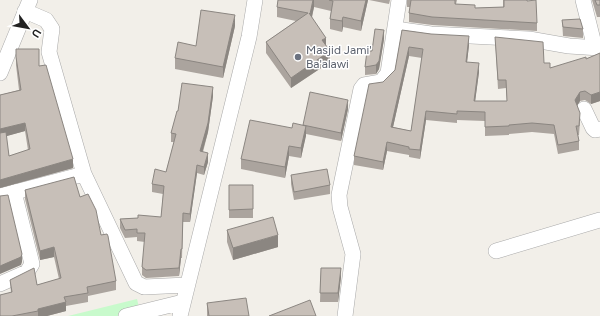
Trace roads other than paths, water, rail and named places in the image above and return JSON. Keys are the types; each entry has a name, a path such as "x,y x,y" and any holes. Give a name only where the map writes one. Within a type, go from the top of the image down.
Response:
{"street":[{"path":"126,316 181,309 247,44 256,0"},
{"path":"344,316 353,254 340,207 341,184 359,94 364,85 381,82 385,79 388,73 399,0"},
{"path":"395,29 431,34 529,39 569,46 598,48 583,0"},
{"path":"0,73 27,6 46,20 52,29 49,52 84,174 136,283 144,287 187,285"},
{"path":"584,109 593,128 595,130 600,129"},
{"path":"0,284 27,272 32,264 7,194 84,174"},
{"path":"496,251 600,220"}],"place":[{"name":"Masjid Jami' Ba'alawi","path":"298,57"}]}
